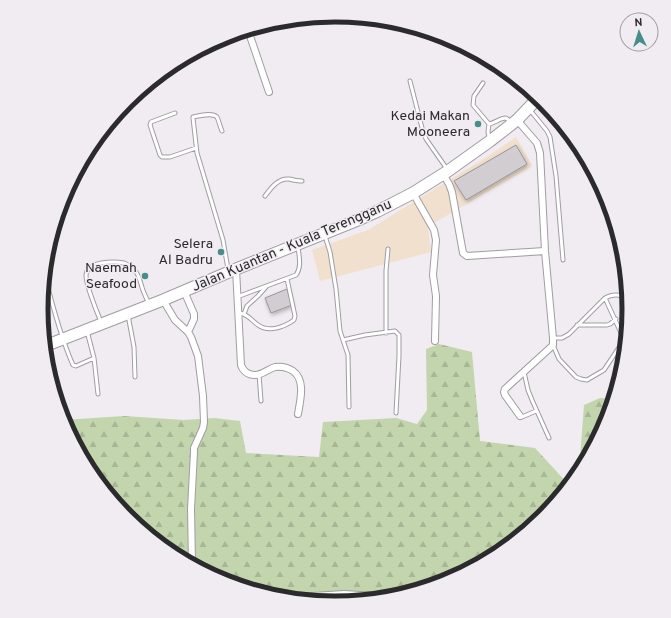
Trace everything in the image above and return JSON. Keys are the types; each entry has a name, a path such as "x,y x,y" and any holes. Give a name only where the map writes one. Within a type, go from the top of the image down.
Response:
{"highway":[{"name":"Jalan Kuantan - Kuala Terengganu","path":"51,344 184,292 298,245 358,220 414,193 500,134 534,102"}],"street":[{"path":"250,35 268,92"},
{"path":"515,121 537,143 540,153 545,251 553,338 553,345 546,353 505,389 505,395 520,416"},
{"path":"446,172 452,192 463,253 467,256 545,251"},
{"path":"414,193 434,230 436,240 433,275 436,296 435,341"},
{"path":"232,271 241,313 242,369 253,375 269,369 280,367 290,369 296,373 300,383 301,396 298,414"},
{"path":"184,292 194,314 194,318 188,332"},
{"path":"163,300 175,320 188,332 198,356 204,416 203,428 194,448 191,509 192,558"},
{"path":"321,595 351,595"}],"lane":[{"path":"410,81 426,139 446,172"},
{"path":"483,83 474,96 473,105 489,124 488,132 490,141"},
{"path":"529,108 550,137 554,162 562,260"},
{"path":"175,113 151,122 150,125 160,155 162,157 170,157 196,148"},
{"path":"222,130 218,118 215,116 193,117 196,148 232,271"},
{"path":"489,124 503,118 515,121"},
{"path":"265,196 277,182 285,180 302,181"},
{"path":"324,234 330,252 336,289 340,331 348,355 349,407"},
{"path":"237,296 296,275 300,267 298,245"},
{"path":"386,333 386,271 388,249"},
{"path":"102,324 90,292 86,275 88,271 96,265 109,262 124,263 129,266 136,273 150,305"},
{"path":"266,286 241,313 264,329 269,330 294,320 295,316 287,279"},
{"path":"49,291 55,315 73,365 76,366 94,358"},
{"path":"553,338 562,338 568,334 605,298 610,295 614,294 622,297"},
{"path":"605,298 621,333"},
{"path":"128,314 134,347 135,377"},
{"path":"577,325 608,325 616,319"},
{"path":"87,330 94,358 98,394"},
{"path":"343,340 395,331 399,335 396,413"},
{"path":"553,345 559,358 576,377 586,380 604,370 620,346"},
{"path":"524,372 528,390 549,438"},
{"path":"259,374 261,401"},
{"path":"520,416 522,417 536,411"}],"shaded area":[{"path":"516,137 532,165 531,167 434,223 428,228 431,252 320,281 312,250 368,230 485,158"}],"green space":[{"path":"439,344 472,352 480,441 535,448 565,481 525,525 495,548 479,558 428,581 373,594 336,596 298,594 243,581 192,558 176,548 146,525 120,498 97,468 70,420 124,416 184,420 214,418 240,421 246,453 319,457 323,422 396,418 417,424 427,410 426,349"},
{"path":"600,398 608,399 601,419 580,459 580,458 584,405"}],"building":[{"path":"516,145 527,164 466,200 454,181"},
{"path":"287,289 292,305 271,313 265,298"}],"place":[{"name":"Kedai Makan Mooneera","path":"478,124"},
{"name":"Selera Al Badru","path":"221,252"},
{"name":"Naemah Seafood","path":"145,276"}]}
